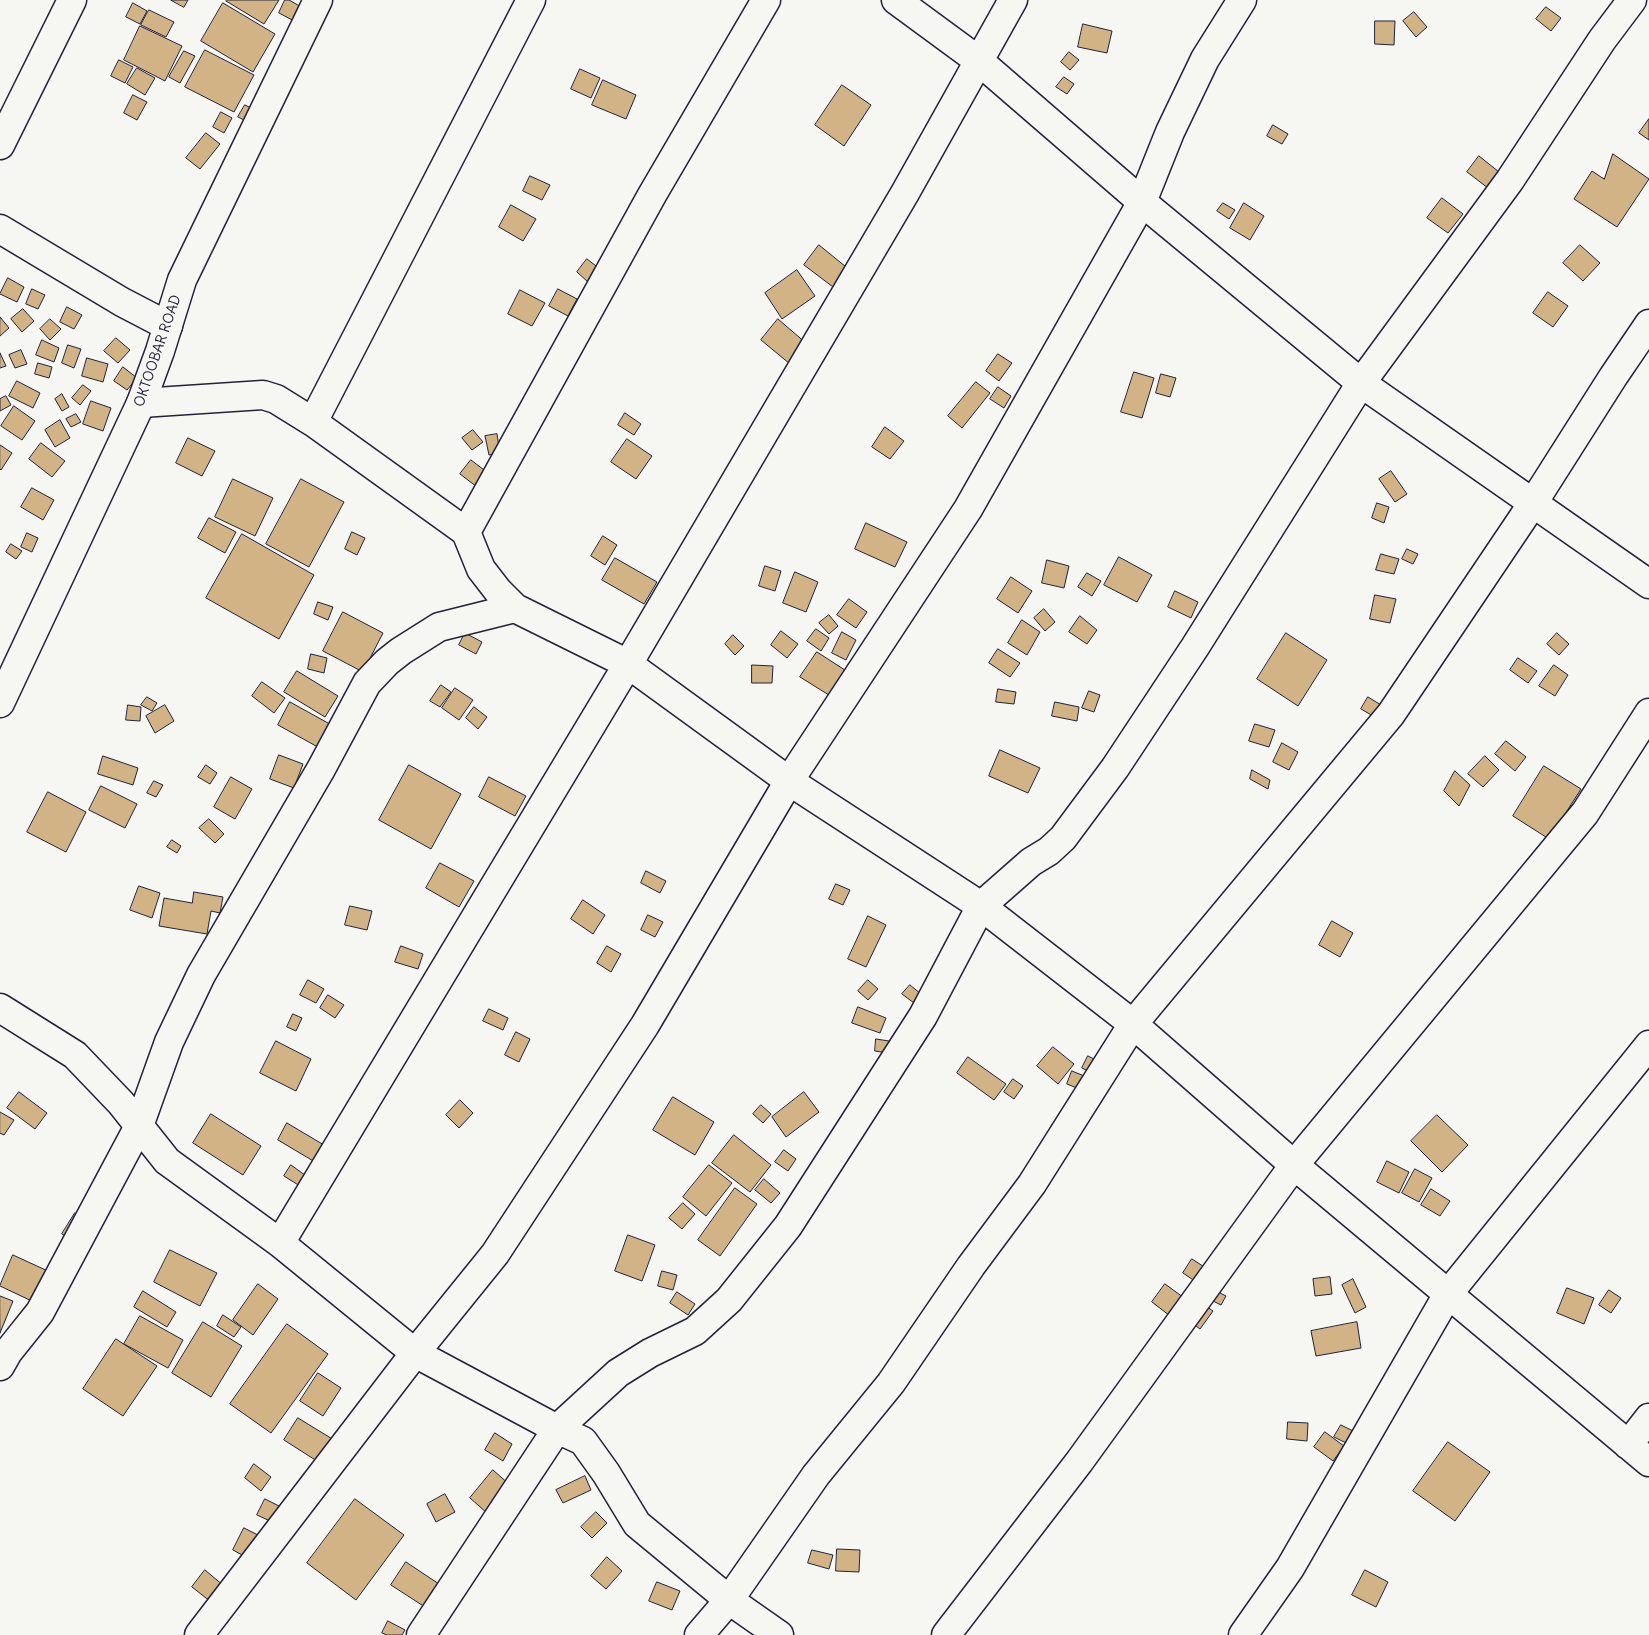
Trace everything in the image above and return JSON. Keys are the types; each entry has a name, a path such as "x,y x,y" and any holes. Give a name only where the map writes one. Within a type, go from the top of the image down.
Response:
{"street":[{"path":"0,145 72,0"},
{"name":"OKTOOBAR ROAD","path":"0,703 141,404 182,280 318,0"},
{"path":"313,422 531,0"},
{"path":"466,532 652,195 766,0"},
{"path":"896,0 978,61 1142,202 1361,383 1649,584"},
{"path":"280,1243 628,664 905,193 1014,0"},
{"path":"199,1635 415,1353 495,1254 645,1025 789,782 968,509 1142,202 1170,132 1205,59 1242,0"},
{"path":"421,1635 557,1429 618,1373 650,1353 695,1332 729,1300 788,1226 918,1024 981,906 1031,862 1049,851 1063,838 1115,768 1195,647 1361,383 1510,180 1602,40 1632,0"},
{"path":"0,229 122,302 168,326"},
{"path":"699,1635 729,1600 816,1475 891,1383 971,1266 1032,1184 1133,1024 1391,714 1533,503 1649,324"},
{"path":"141,404 263,395 276,399 313,422 466,532 481,569 498,591 515,608 628,664 789,782 981,906 1133,1024 1294,1165 1649,1462"},
{"path":"0,1366 8,1352 40,1312 139,1126 169,1042 201,975 321,769 367,683 376,672 401,651 439,627 515,608"},
{"path":"946,1635 1079,1462 1294,1165 1585,813 1649,712"},
{"path":"0,1008 75,1054 121,1103 167,1161 280,1243 415,1353 583,1441 606,1473 637,1524 729,1600 779,1635"},
{"path":"1243,1635 1290,1568 1448,1294 1649,1045"},
{"path":"1628,1445 1649,1418"}],"building":[{"path":"171,0 188,0 184,7"},
{"path":"227,0 279,0 264,24"},
{"path":"285,0 289,0 305,9 298,23 279,13"},
{"path":"133,3 147,11 140,24 126,17"},
{"path":"223,3 275,34 253,72 201,41"},
{"path":"1546,7 1561,18 1551,31 1536,19"},
{"path":"149,10 174,22 166,37 141,25"},
{"path":"1414,12 1427,27 1416,37 1403,21"},
{"path":"1375,21 1395,21 1394,45 1375,44"},
{"path":"1083,24 1112,31 1107,53 1078,47"},
{"path":"140,26 182,46 165,81 124,60"},
{"path":"205,50 254,75 234,112 185,87"},
{"path":"184,51 195,56 180,83 169,77"},
{"path":"1069,52 1079,60 1070,70 1061,62"},
{"path":"119,60 133,67 125,83 111,76"},
{"path":"137,68 155,78 145,95 127,84"},
{"path":"580,69 600,78 591,98 571,89"},
{"path":"1064,77 1074,84 1067,94 1056,87"},
{"path":"603,80 636,95 626,119 592,105"},
{"path":"842,85 871,105 844,146 815,125"},
{"path":"133,95 147,102 137,120 124,113"},
{"path":"245,105 253,109 246,121 238,117"},
{"path":"221,112 232,118 224,133 213,127"},
{"path":"1649,119 1649,140 1639,133"},
{"path":"1273,125 1288,134 1282,144 1267,136"},
{"path":"206,133 220,144 200,169 186,158"},
{"path":"1613,154 1649,179 1617,227 1574,199 1592,171 1604,179"},
{"path":"1479,156 1499,172 1488,188 1467,172"},
{"path":"530,176 550,185 542,200 523,191"},
{"path":"1442,198 1463,214 1448,233 1427,218"},
{"path":"1223,203 1235,210 1229,219 1217,211"},
{"path":"1244,203 1264,216 1250,240 1230,228"},
{"path":"511,205 536,219 523,241 499,227"},
{"path":"819,245 851,271 837,290 804,265"},
{"path":"1580,245 1600,263 1583,281 1563,263"},
{"path":"587,259 600,269 589,283 577,272"},
{"path":"797,270 815,296 782,319 765,293"},
{"path":"8,278 24,287 17,302 0,294"},
{"path":"32,289 45,295 38,309 26,304"},
{"path":"558,289 577,299 568,316 549,306"},
{"path":"520,290 545,303 532,326 508,314"},
{"path":"1548,292 1568,306 1553,327 1533,313"},
{"path":"67,307 82,315 74,329 60,322"},
{"path":"23,309 34,321 22,332 11,319"},
{"path":"0,317 9,328 0,336"},
{"path":"50,319 61,329 50,340 40,329"},
{"path":"778,319 807,344 790,364 761,340"},
{"path":"116,338 130,350 118,363 104,351"},
{"path":"42,340 59,348 54,362 36,355"},
{"path":"68,345 81,349 74,368 62,363"},
{"path":"21,350 27,364 15,368 9,355"},
{"path":"0,353 6,366 0,368"},
{"path":"998,354 1012,363 999,381 986,371"},
{"path":"87,358 108,364 103,382 82,376"},
{"path":"38,363 52,367 49,378 35,374"},
{"path":"123,367 137,378 127,390 114,381"},
{"path":"1134,372 1154,378 1142,418 1121,412"},
{"path":"1161,374 1176,378 1170,397 1156,393"},
{"path":"17,381 40,393 33,408 9,396"},
{"path":"976,382 990,393 962,428 948,416"},
{"path":"83,385 91,391 80,405 72,398"},
{"path":"998,387 1011,396 1004,408 990,399"},
{"path":"62,394 69,407 62,411 55,399"},
{"path":"6,396 11,405 0,411 0,399"},
{"path":"91,401 111,408 103,431 83,424"},
{"path":"14,406 35,421 22,440 1,426"},
{"path":"625,413 641,424 634,435 618,425"},
{"path":"76,414 81,422 71,427 66,419"},
{"path":"60,420 70,438 55,447 45,430"},
{"path":"885,427 904,441 890,459 872,447"},
{"path":"473,430 483,442 472,450 462,438"},
{"path":"497,434 500,453 489,455 485,436"},
{"path":"188,438 215,451 202,476 176,463"},
{"path":"627,439 652,456 636,479 611,462"},
{"path":"41,443 65,461 52,477 29,459"},
{"path":"0,445 12,453 1,470 0,469"},
{"path":"471,460 488,473 477,487 460,474"},
{"path":"1391,471 1407,494 1395,502 1379,479"},
{"path":"233,479 273,498 255,536 215,517"},
{"path":"301,479 344,502 309,567 266,544"},
{"path":"32,488 54,500 43,520 21,507"},
{"path":"1377,503 1389,507 1384,523 1372,518"},
{"path":"209,518 236,532 225,553 198,538"},
{"path":"866,523 907,542 895,567 855,549"},
{"path":"352,532 365,538 357,555 345,549"},
{"path":"27,533 38,538 32,552 21,547"},
{"path":"242,534 314,575 279,639 206,598"},
{"path":"603,536 617,545 605,565 591,556"},
{"path":"11,544 22,551 16,559 6,552"},
{"path":"1407,549 1418,554 1413,564 1402,559"},
{"path":"1381,554 1399,559 1394,574 1376,570"},
{"path":"1119,557 1152,575 1137,602 1104,585"},
{"path":"615,558 657,582 644,604 602,580"},
{"path":"1047,560 1069,566 1064,588 1042,583"},
{"path":"765,566 781,571 775,591 759,586"},
{"path":"795,572 818,582 806,612 783,603"},
{"path":"1087,573 1101,581 1092,596 1078,587"},
{"path":"1011,577 1032,591 1018,613 997,599"},
{"path":"1175,591 1198,602 1191,618 1168,607"},
{"path":"1375,595 1396,599 1390,623 1370,619"},
{"path":"849,599 867,612 856,628 837,615"},
{"path":"318,602 333,607 328,620 314,614"},
{"path":"1044,609 1055,622 1045,631 1034,618"},
{"path":"343,612 383,633 363,672 323,651"},
{"path":"829,615 838,626 829,634 819,623"},
{"path":"1080,616 1097,630 1087,644 1069,632"},
{"path":"1022,620 1040,632 1027,655 1008,643"},
{"path":"816,629 829,638 821,651 807,641"},
{"path":"781,631 798,644 787,658 771,645"},
{"path":"842,632 856,640 846,660 832,653"},
{"path":"465,633 482,642 476,654 459,645"},
{"path":"1286,633 1327,660 1298,706 1257,679"},
{"path":"1557,633 1569,644 1559,655 1547,644"},
{"path":"733,635 744,646 735,655 725,644"},
{"path":"998,649 1020,663 1010,677 989,663"},
{"path":"817,652 848,672 832,697 800,677"},
{"path":"311,654 327,658 324,673 308,669"},
{"path":"1518,658 1537,671 1528,683 1510,670"},
{"path":"752,665 773,666 772,683 752,683"},
{"path":"1554,665 1568,675 1555,696 1539,686"},
{"path":"297,671 338,696 325,717 284,692"},
{"path":"262,682 285,698 274,713 252,696"},
{"path":"441,685 451,692 440,707 430,701"},
{"path":"455,688 473,700 459,720 442,708"},
{"path":"998,689 1016,692 1014,704 996,702"},
{"path":"1089,691 1100,695 1094,712 1082,708"},
{"path":"147,697 157,703 152,711 141,705"},
{"path":"1368,697 1386,708 1380,720 1361,709"},
{"path":"290,702 337,728 325,751 278,725"},
{"path":"1055,702 1079,707 1077,721 1052,716"},
{"path":"128,705 141,707 140,721 126,720"},
{"path":"165,705 174,721 155,733 146,716"},
{"path":"474,707 487,717 478,729 466,718"},
{"path":"1255,724 1275,730 1269,747 1249,741"},
{"path":"1506,741 1526,757 1515,771 1495,754"},
{"path":"1282,743 1298,752 1289,770 1273,762"},
{"path":"1000,750 1040,768 1028,793 989,776"},
{"path":"279,755 303,764 294,788 270,779"},
{"path":"103,756 138,768 133,785 98,774"},
{"path":"1485,756 1499,770 1483,787 1468,774"},
{"path":"206,765 217,773 210,784 198,777"},
{"path":"409,765 461,794 431,849 379,820"},
{"path":"1544,766 1581,789 1549,839 1513,816"},
{"path":"1252,770 1270,780 1268,789 1250,779"},
{"path":"1455,771 1470,785 1459,806 1444,791"},
{"path":"231,777 252,789 235,819 214,807"},
{"path":"489,777 526,796 515,816 479,797"},
{"path":"154,781 163,785 156,797 147,793"},
{"path":"101,786 137,804 125,828 89,810"},
{"path":"48,792 86,812 66,852 27,832"},
{"path":"209,819 224,834 215,843 199,828"},
{"path":"172,840 181,846 177,853 167,847"},
{"path":"440,863 474,881 459,907 426,888"},
{"path":"646,871 666,881 660,893 641,883"},
{"path":"836,884 850,890 843,905 829,899"},
{"path":"139,886 160,893 152,918 130,910"},
{"path":"194,892 223,897 220,913 211,911 207,934 159,926 164,898 192,903"},
{"path":"583,900 605,915 593,934 571,919"},
{"path":"350,906 372,911 367,930 345,925"},
{"path":"648,915 663,922 655,937 641,930"},
{"path":"868,916 886,925 866,967 848,959"},
{"path":"1332,921 1353,933 1340,957 1319,945"},
{"path":"401,946 423,954 418,969 395,962"},
{"path":"607,946 621,954 611,972 597,963"},
{"path":"308,980 324,989 316,1003 300,995"},
{"path":"868,980 878,989 868,1000 858,991"},
{"path":"910,985 921,994 914,1003 902,994"},
{"path":"328,995 344,1005 335,1018 320,1008"},
{"path":"858,1007 886,1018 880,1033 852,1023"},
{"path":"489,1009 508,1018 503,1030 483,1021"},
{"path":"293,1014 302,1018 296,1031 287,1027"},
{"path":"516,1032 530,1039 519,1062 505,1055"},
{"path":"876,1039 889,1041 888,1053 875,1051"},
{"path":"276,1041 311,1059 296,1091 260,1073"},
{"path":"1053,1047 1074,1064 1058,1084 1037,1066"},
{"path":"1088,1056 1102,1063 1096,1075 1082,1068"},
{"path":"968,1057 1006,1084 994,1100 957,1073"},
{"path":"1072,1071 1089,1078 1084,1091 1067,1084"},
{"path":"1013,1079 1023,1086 1014,1099 1004,1092"},
{"path":"19,1092 47,1113 35,1129 7,1108"},
{"path":"804,1092 819,1112 786,1137 772,1117"},
{"path":"673,1097 714,1122 695,1155 653,1130"},
{"path":"460,1100 473,1113 459,1128 446,1115"},
{"path":"761,1105 771,1114 763,1123 753,1114"},
{"path":"0,1112 14,1120 4,1135 0,1133"},
{"path":"211,1114 261,1146 243,1175 193,1143"},
{"path":"1437,1115 1468,1145 1442,1172 1411,1141"},
{"path":"287,1123 329,1148 320,1165 278,1140"},
{"path":"734,1135 771,1165 750,1192 712,1163"},
{"path":"784,1150 796,1159 788,1171 775,1162"},
{"path":"1387,1161 1409,1172 1399,1193 1377,1182"},
{"path":"291,1165 309,1178 303,1188 284,1176"},
{"path":"709,1165 732,1183 706,1216 683,1197"},
{"path":"1415,1169 1432,1178 1419,1202 1402,1193"},
{"path":"764,1179 780,1193 771,1203 755,1190"},
{"path":"735,1188 757,1204 720,1256 698,1240"},
{"path":"1431,1189 1450,1201 1440,1216 1421,1205"},
{"path":"683,1203 695,1214 682,1229 669,1218"},
{"path":"75,1213 88,1221 75,1242 62,1234"},
{"path":"628,1235 655,1245 642,1281 615,1271"},
{"path":"170,1250 217,1273 200,1306 154,1282"},
{"path":"13,1255 50,1272 36,1303 0,1286"},
{"path":"1192,1259 1212,1272 1202,1286 1183,1273"},
{"path":"662,1271 677,1275 673,1290 658,1286"},
{"path":"1330,1277 1332,1294 1315,1296 1313,1279"},
{"path":"1353,1279 1366,1307 1355,1313 1342,1285"},
{"path":"258,1284 278,1299 253,1335 233,1320"},
{"path":"1165,1284 1187,1300 1174,1319 1152,1302"},
{"path":"1567,1288 1594,1298 1584,1324 1557,1313"},
{"path":"1609,1290 1621,1298 1611,1313 1599,1305"},
{"path":"143,1291 176,1312 167,1327 134,1307"},
{"path":"1216,1291 1226,1296 1221,1305 1211,1300"},
{"path":"677,1292 695,1304 688,1315 670,1303"},
{"path":"0,1296 13,1301 0,1333"},
{"path":"1199,1301 1213,1311 1200,1329 1187,1319"},
{"path":"223,1315 241,1327 234,1337 217,1326"},
{"path":"140,1316 183,1340 168,1368 124,1344"},
{"path":"203,1322 242,1346 211,1397 172,1373"},
{"path":"1357,1322 1361,1348 1316,1356 1311,1331"},
{"path":"287,1324 328,1354 271,1433 230,1404"},
{"path":"116,1339 157,1366 123,1416 83,1389"},
{"path":"318,1373 341,1388 323,1416 300,1401"},
{"path":"298,1418 334,1440 320,1463 284,1440"},
{"path":"1288,1422 1308,1423 1307,1441 1287,1439"},
{"path":"1341,1425 1353,1431 1346,1443 1334,1437"},
{"path":"1325,1432 1344,1446 1333,1461 1314,1447"},
{"path":"495,1433 512,1444 503,1461 485,1450"},
{"path":"1448,1442 1490,1472 1455,1521 1413,1491"},
{"path":"254,1464 271,1477 261,1491 245,1478"},
{"path":"493,1470 510,1485 487,1513 470,1498"},
{"path":"585,1476 591,1490 563,1503 556,1490"},
{"path":"445,1494 455,1512 436,1522 427,1504"},
{"path":"265,1499 279,1506 270,1521 257,1515"},
{"path":"355,1499 404,1535 356,1600 307,1563"},
{"path":"596,1512 607,1523 592,1538 581,1527"},
{"path":"244,1528 264,1538 253,1561 233,1550"},
{"path":"837,1549 860,1550 859,1572 836,1571"},
{"path":"812,1550 833,1555 829,1569 808,1563"},
{"path":"607,1557 622,1571 606,1589 591,1576"},
{"path":"406,1562 442,1586 428,1609 391,1585"},
{"path":"205,1570 224,1586 211,1602 192,1587"},
{"path":"1365,1570 1388,1582 1376,1607 1352,1595"},
{"path":"657,1582 680,1591 672,1610 649,1601"},
{"path":"388,1621 405,1630 402,1635 382,1633"}]}
